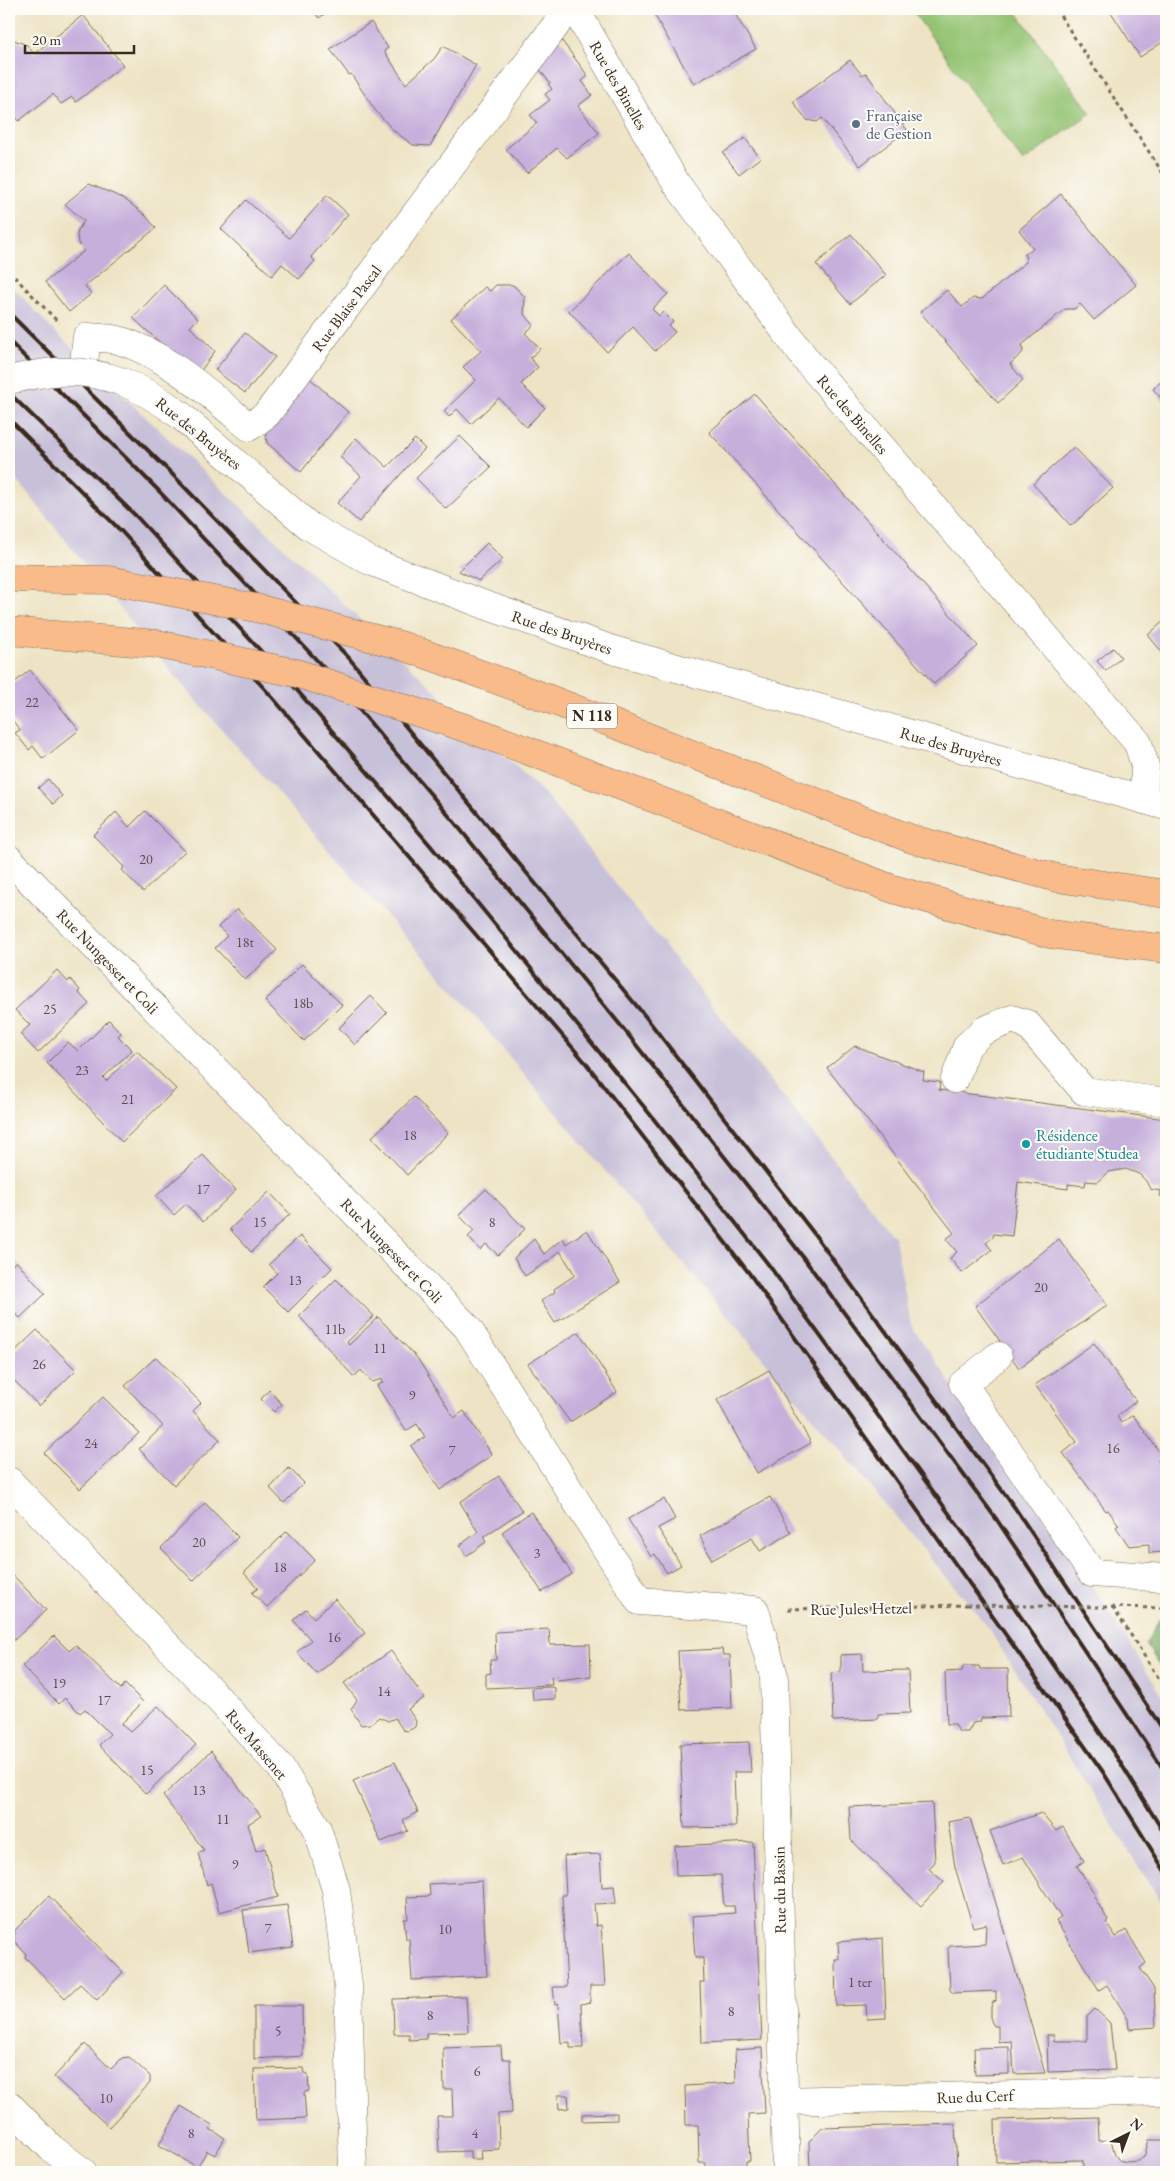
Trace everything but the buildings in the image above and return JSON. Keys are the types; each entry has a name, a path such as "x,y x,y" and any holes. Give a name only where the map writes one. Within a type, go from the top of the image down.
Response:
{"highway":[{"name":"N 118","path":"9,578 108,580 256,608 400,645 544,697 912,840 1057,878 1166,894"},
{"path":"9,632 157,644 296,673 481,733 893,889 1050,934 1166,949"}],"street":[{"name":"Rue Blaise Pascal","path":"83,371 87,337 117,340 158,358 193,380 249,427 267,414 562,17 575,9"},
{"name":"Rue des Binelles","path":"575,9 676,183 807,361 1138,743 1155,803"},
{"name":"Rue des Bruyères","path":"9,380 53,372 83,371 130,384 156,397 180,415 309,526 370,560 485,605 614,650 1155,803"},
{"name":"Rue Nungesser et Coli","path":"9,859 467,1327 639,1601 755,1610"},
{"path":"955,1079 967,1046 984,1031 1012,1019 1027,1024 1084,1091 1166,1102"},
{"path":"998,1356 963,1384 1092,1573 1166,1578"},
{"name":"Rue Massenet","path":"9,1481 215,1695 281,1768 317,1828 336,1890 348,1984 353,2172"},
{"name":"Rue du Bassin","path":"755,1610 774,1676 786,2172"},
{"name":"Rue du Cerf","path":"783,2102 1166,2090"},
{"path":"9,2105 51,2148 83,2172"}],"path":[{"path":"1056,9 1166,178"},
{"path":"9,271 65,330"},
{"path":"1092,1573 1166,1690"},
{"name":"Rue Jules Hetzel","path":"755,1610 967,1605 1166,1608"}],"shaded area":[{"path":"9,283 49,326 544,793 895,1238 911,1325 1113,1617 1166,1702 1166,1910 985,1623 471,1011 178,680 9,470"}],"green space":[{"path":"920,9 1014,9 1091,113 1023,162 914,13"},
{"path":"1159,1620 1166,1620 1166,1676 1146,1644"}],"railway":[{"path":"9,313 173,475 349,658 645,1016 812,1231 1015,1508 1166,1734"},
{"path":"9,341 159,491 325,669 455,823 626,1032 794,1245 997,1520 1166,1773"},
{"path":"9,393 136,516 296,689 430,845 645,1108 768,1264 969,1541 1120,1762 1166,1836"},
{"path":"9,419 122,532 272,697 585,1062 749,1273 1103,1772 1166,1873"}],"place":[{"name":"Française de Gestion","path":"856,124"},
{"name":"Résidence étudiante Studea","path":"1026,1144"}]}
